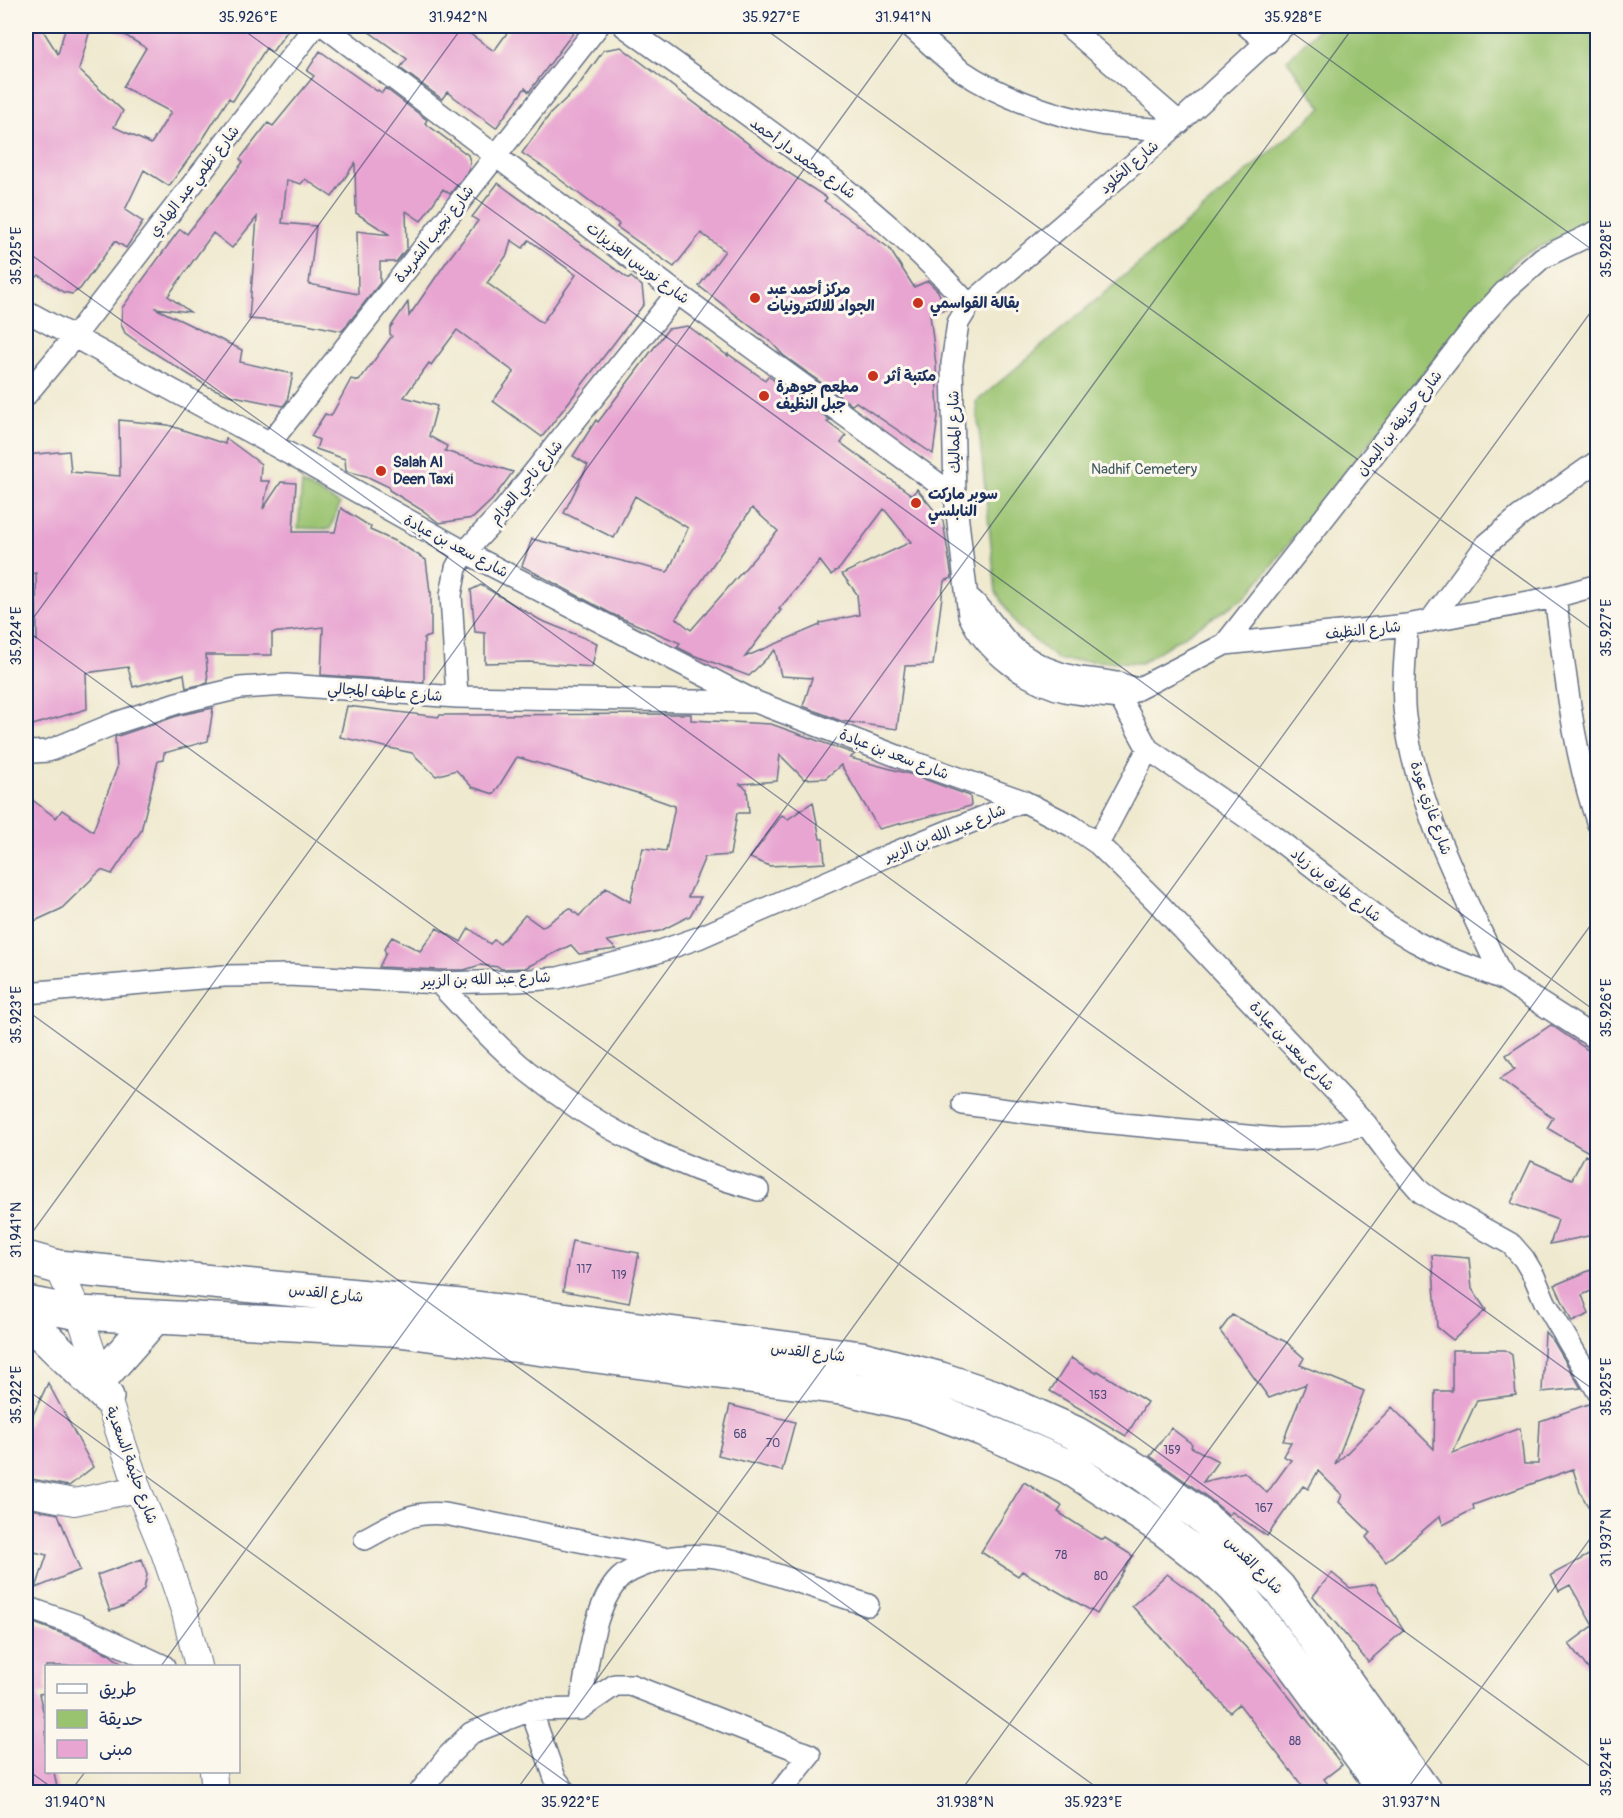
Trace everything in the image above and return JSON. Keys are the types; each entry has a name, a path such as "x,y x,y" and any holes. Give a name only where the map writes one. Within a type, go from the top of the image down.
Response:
{"highway":[{"name":"شارع القدس","path":"26,1258 58,1267 461,1306 861,1358 941,1379 992,1396 1075,1433 1140,1472 1199,1514 1240,1549 1280,1588 1425,1792"},
{"name":"شارع القدس","path":"26,1303 79,1313 391,1329 848,1389 920,1406 1067,1466 1165,1530 1211,1566 1234,1587 1256,1614 1387,1792"},
{"path":"26,1319 104,1388 155,1317"}],"street":[{"name":"شارع نظمي عبد الهادي","path":"74,337 315,26"},
{"name":"شارع نورس العزيزات","path":"324,26 677,293 955,496"},
{"name":"شارع نجيب الشريدة","path":"270,443 598,26"},
{"name":"شارع محمد دار أحمد","path":"624,26 850,192 896,230 969,305"},
{"path":"910,26 962,71 990,88 1018,99 1061,114 1101,124 1175,127"},
{"path":"1068,26 1175,127"},
{"path":"1247,26 1267,43"},
{"name":"شارع الخلود","path":"969,305 1145,154 1284,26"},
{"name":"شارع حذيفة بن اليمان","path":"1225,644 1506,290 1542,258 1598,231"},
{"name":"شارع ناجي العزام","path":"457,698 451,595 456,568 465,552 503,511 677,293"},
{"name":"شارع المماليك","path":"969,305 958,323 952,364 955,496 974,626 994,649 1016,668 1043,684 1068,691 1125,690"},
{"name":"شارع سعد بن عبادة","path":"26,311 465,552 756,702 1023,801 1072,826 1098,844 1158,903 1365,1124 1421,1192 1511,1244 1524,1259 1534,1276 1545,1302 1598,1392"},
{"path":"26,395 74,337"},
{"path":"1430,621 1486,545 1520,516 1598,461"},
{"name":"شارع النظيف","path":"1125,690 1225,644 1407,625 1555,597 1598,585"},
{"path":"1555,597 1577,752 1586,791 1598,824"},
{"name":"شارع غازي عودة","path":"1407,625 1405,716 1413,759 1428,808 1451,866 1503,980"},
{"name":"شارع عاطف المجالي","path":"26,750 48,751 116,723 177,703 240,688 287,685 457,698 756,702"},
{"name":"شارع طارق بن زياد","path":"1125,690 1148,749 1272,835 1397,930 1441,956 1503,980 1598,1040"},
{"path":"1098,844 1148,749"},
{"name":"شارع عبد الله بن الزبير","path":"26,993 224,976 288,975 439,983 558,978 655,953 698,938 889,855 1023,801"},
{"path":"439,983 526,1070 566,1099 616,1131 665,1157 721,1180 758,1190"},
{"path":"963,1104 1102,1122 1279,1139 1313,1138 1365,1124"},
{"name":"شارع حليمة السعدية","path":"58,1267 79,1313 138,1489 168,1562 185,1613 198,1665"},
{"path":"26,1493 74,1502 138,1489"},
{"path":"365,1539 414,1515 445,1514 665,1558 714,1556 724,1558 868,1605"},
{"path":"580,1709 599,1614 609,1593 629,1571 665,1558"},
{"path":"26,1607 78,1626 162,1665"},
{"path":"420,1792 448,1756 471,1733 531,1710 580,1709 615,1685 631,1685 810,1755 780,1792"},
{"path":"531,1710 555,1778 566,1792"},
{"path":"213,1773 215,1792"}],"green space":[{"name":"Nadhif Cemetery","path":"1321,26 1597,26 1597,219 1517,258 1247,596 1141,663 1058,660 1017,626 996,592 976,402 1322,108 1287,60"},
{"path":"302,483 340,504 330,529 298,528"}],"building":[{"path":"26,26 40,26 58,54 66,26 91,26 79,70 123,111 114,127 151,144 171,112 123,87 146,48 110,26 291,26 272,52 266,48 233,101 229,98 169,186 144,170 125,210 143,222 126,248 115,241 80,289 72,294 63,292 26,268"},
{"path":"361,26 459,26 494,51 512,26 578,26 529,92 525,88 496,128 447,92 442,99 400,68 407,59"},
{"path":"621,47 775,164 827,198 824,201 889,248 914,287 928,281 938,291 946,309 930,314 936,365 938,416 933,454 856,402 852,405 783,355 772,343 699,286 725,251 701,233 674,267 617,227 619,224 522,153 550,114 576,89 604,50"},
{"path":"320,51 377,91 382,93 385,88 427,120 425,123 468,155 470,161 469,170 450,194 443,189 421,221 406,211 407,248 396,262 380,262 380,283 342,331 302,323 249,319 257,217 232,248 213,233 168,296 190,312 155,308 242,350 240,362 293,374 287,401 283,406 229,395 207,386 125,333 121,324 122,308 180,229 187,234 243,162 240,159 268,123 273,126 314,76 307,71","holes":["355,163 356,213 390,235 357,231 358,294 309,284 316,226 282,223 287,180 301,184 305,179 332,197"]},
{"path":"498,183 629,279 631,277 642,286 644,304 542,437 493,401 514,372 457,330 404,397 437,406 429,436 447,446 445,451 513,472 492,500 473,518 439,523 389,490 389,487 366,476 346,471 345,459 316,449 319,440 311,436 325,414 331,416 351,379 359,381 392,336 390,328 408,302 409,316 478,221 472,217","holes":["511,240 523,248 529,240 576,275 542,323 487,283 507,255"]},
{"path":"688,326 765,380 768,376 830,420 827,422 846,436 841,443 912,495 917,489 943,521 952,578 944,581 933,665 905,666 897,729 841,721 803,706 812,678 781,676 775,650 749,676 693,655 677,647 680,643 612,614 522,566 532,539 667,572 669,570 688,528 635,496 614,538 564,513 588,465 573,456 596,420 598,422 668,329","holes":["752,508 778,531 691,630 676,618","884,509 911,542 842,574 857,594 859,615 820,623 820,625 745,657 781,610 779,609 820,561 831,575 840,568"]},
{"path":"119,420 168,425 225,444 226,438 261,464 260,481 269,481 263,509 281,482 296,483 293,532 335,532 341,508 371,527 370,530 399,543 426,560 431,592 431,636 424,638 424,682 321,675 323,627 272,633 272,655 206,655 208,683 186,688 184,674 133,687 128,667 86,673 87,709 26,727 26,635 37,641 36,573 26,575 26,455 69,451 71,472 120,476"},
{"path":"481,585 540,620 597,643 592,667 529,662 485,663 485,633 475,632 471,590"},
{"path":"347,706 439,717 440,715 691,714 691,720 771,724 855,754 850,758 913,775 970,796 971,806 879,829 841,765 826,778 804,779 780,755 777,781 740,784 747,789 749,813 737,813 730,855 705,857 688,897 701,897 690,916 660,931 607,941 616,949 579,954 571,945 525,968 501,969 480,965 464,970 379,967 386,953 384,949 392,937 420,951 437,928 461,942 469,928 490,944 494,940 500,944 525,915 542,927 570,908 579,916 606,888 630,902 643,848 666,851 675,806 517,757 494,794 472,787 456,770 436,776 412,753 340,737"},
{"path":"213,708 208,741 164,753 163,760 158,761 141,831 112,874 101,870 61,909 26,925 26,795 56,818 62,810 93,831 117,768 115,737 180,715"},
{"path":"813,802 820,839 823,839 825,863 770,866 750,858 782,815 788,819"},
{"path":"1551,1025 1598,1057 1598,1145 1592,1154 1547,1128 1553,1118 1500,1079 1515,1069 1506,1055"},
{"path":"1585,1155 1598,1162 1598,1234 1550,1244 1558,1220 1511,1203 1531,1161 1572,1179"},
{"path":"572,1241 639,1253 629,1303 563,1291"},
{"path":"1432,1255 1469,1258 1472,1289 1486,1310 1453,1340 1437,1327"},
{"path":"1598,1267 1598,1288 1582,1295 1589,1314 1572,1322 1555,1285"},
{"path":"1232,1315 1286,1342 1304,1358 1300,1365 1364,1391 1335,1465 1392,1407 1434,1449 1435,1391 1452,1391 1452,1350 1505,1350 1512,1355 1516,1395 1477,1400 1453,1453 1520,1428 1524,1464 1538,1464 1540,1421 1591,1403 1598,1405 1598,1524 1580,1492 1573,1469 1473,1505 1474,1509 1443,1525 1440,1516 1386,1562 1366,1537 1371,1533 1339,1502 1342,1495 1318,1471 1308,1489 1303,1486 1267,1536 1232,1512 1229,1515 1150,1456 1171,1428 1192,1444 1191,1447 1218,1461 1203,1482 1244,1472 1267,1493 1291,1460 1283,1456 1291,1442 1283,1441 1306,1384 1269,1398 1220,1331"},
{"path":"1545,1332 1554,1342 1581,1388 1542,1392"},
{"path":"1071,1358 1096,1373 1098,1371 1147,1402 1126,1436 1050,1391"},
{"path":"48,1383 93,1467 69,1486 26,1478 26,1430"},
{"path":"730,1405 795,1422 782,1471 718,1455"},
{"path":"1024,1482 1062,1506 1058,1512 1133,1556 1097,1614 1022,1571 1018,1576 981,1552"},
{"path":"26,1508 58,1514 80,1570 36,1588 47,1555 26,1550"},
{"path":"1598,1550 1598,1682 1569,1644 1593,1626 1570,1585 1559,1591 1551,1575"},
{"path":"142,1559 147,1575 144,1589 124,1606 110,1611 97,1575"},
{"path":"1332,1573 1350,1588 1375,1584 1404,1630 1368,1662 1313,1596"},
{"path":"1167,1574 1201,1599 1276,1680 1342,1765 1324,1779 1334,1792 1307,1792 1239,1704 1230,1712 1132,1606"},
{"path":"26,1620 109,1654 123,1665 45,1665 45,1693 39,1694 45,1719 45,1773 54,1773 58,1792 26,1792"}],"place":[{"name":"مركز أحمد عبد الجواد للالكترونيات","path":"755,298"},
{"name":"بقالة القواسمي","path":"918,303"},
{"name":"مكتبة أثر","path":"873,376"},
{"name":"مطعم جوهرة جبل النظيف","path":"764,396"},
{"name":"Salah Al Deen Taxi","path":"381,471"},
{"name":"سوبر ماركت النابلسي","path":"916,503"}]}
